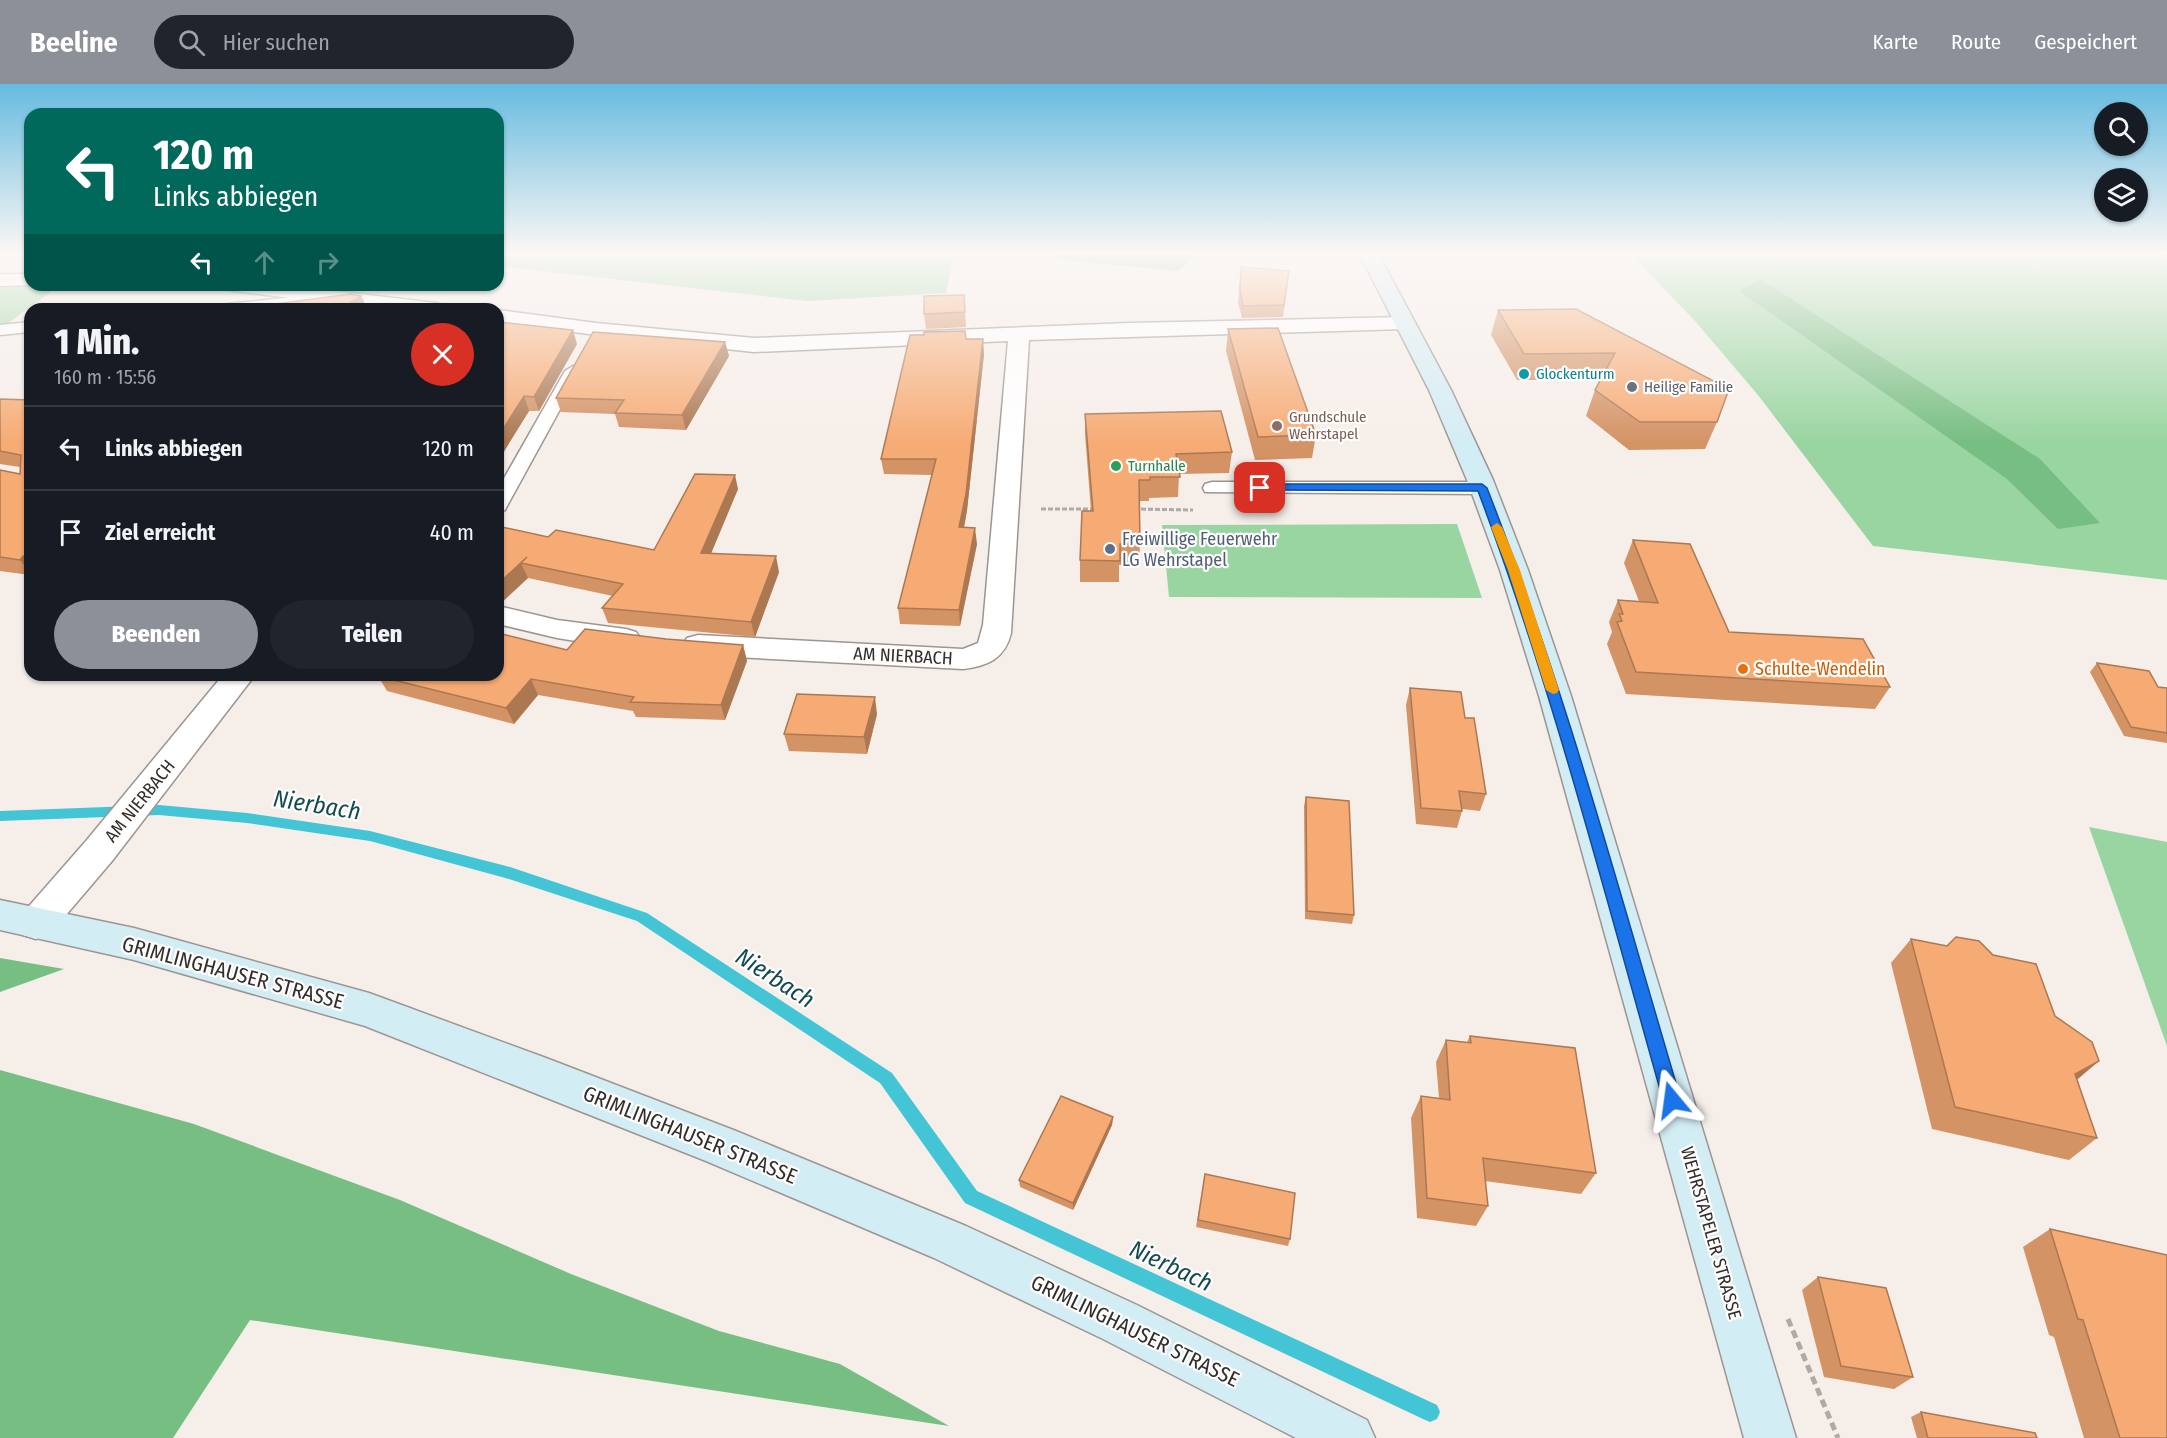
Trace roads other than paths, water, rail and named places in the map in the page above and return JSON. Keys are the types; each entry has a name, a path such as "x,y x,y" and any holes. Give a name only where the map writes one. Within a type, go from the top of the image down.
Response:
{"main road":[{"name":"WEHRSTAPELER STRASSE","path":"1400,316 1440,390 1514,570 1555,696 1770,1438"},
{"name":"GRIMLINGHAUSER STRASSE","path":"18,920 134,945 369,1010 531,1071 721,1146 950,1242 1120,1322 1349,1438"}],"street":[{"path":"504,317 596,329 754,345 1019,334 1404,323"},
{"name":"AM NIERBACH","path":"504,616 557,629 661,643 963,659 984,655 996,640 998,625 1019,334"},
{"name":"AM NIERBACH","path":"18,920 99,851 235,681"}],"lane":[{"path":"0,330 24,328"},
{"path":"504,495 596,329"},
{"path":"1212,488 1482,488"}],"waterway":[{"name":"Nierbach","path":"0,816 159,810 247,818 370,836 510,873 642,917 886,1078 971,1197 1430,1412"}],"place":[{"name":"Glockenturm","path":"1524,374"},
{"name":"Heilige Familie","path":"1632,387"},
{"name":"Grundschule Wehrstapel","path":"1277,426"},
{"name":"Turnhalle","path":"1116,466"},
{"name":"Freiwillige Feuerwehr LG Wehrstapel","path":"1110,549"},
{"name":"Schulte-Wendelin","path":"1743,669"}]}
